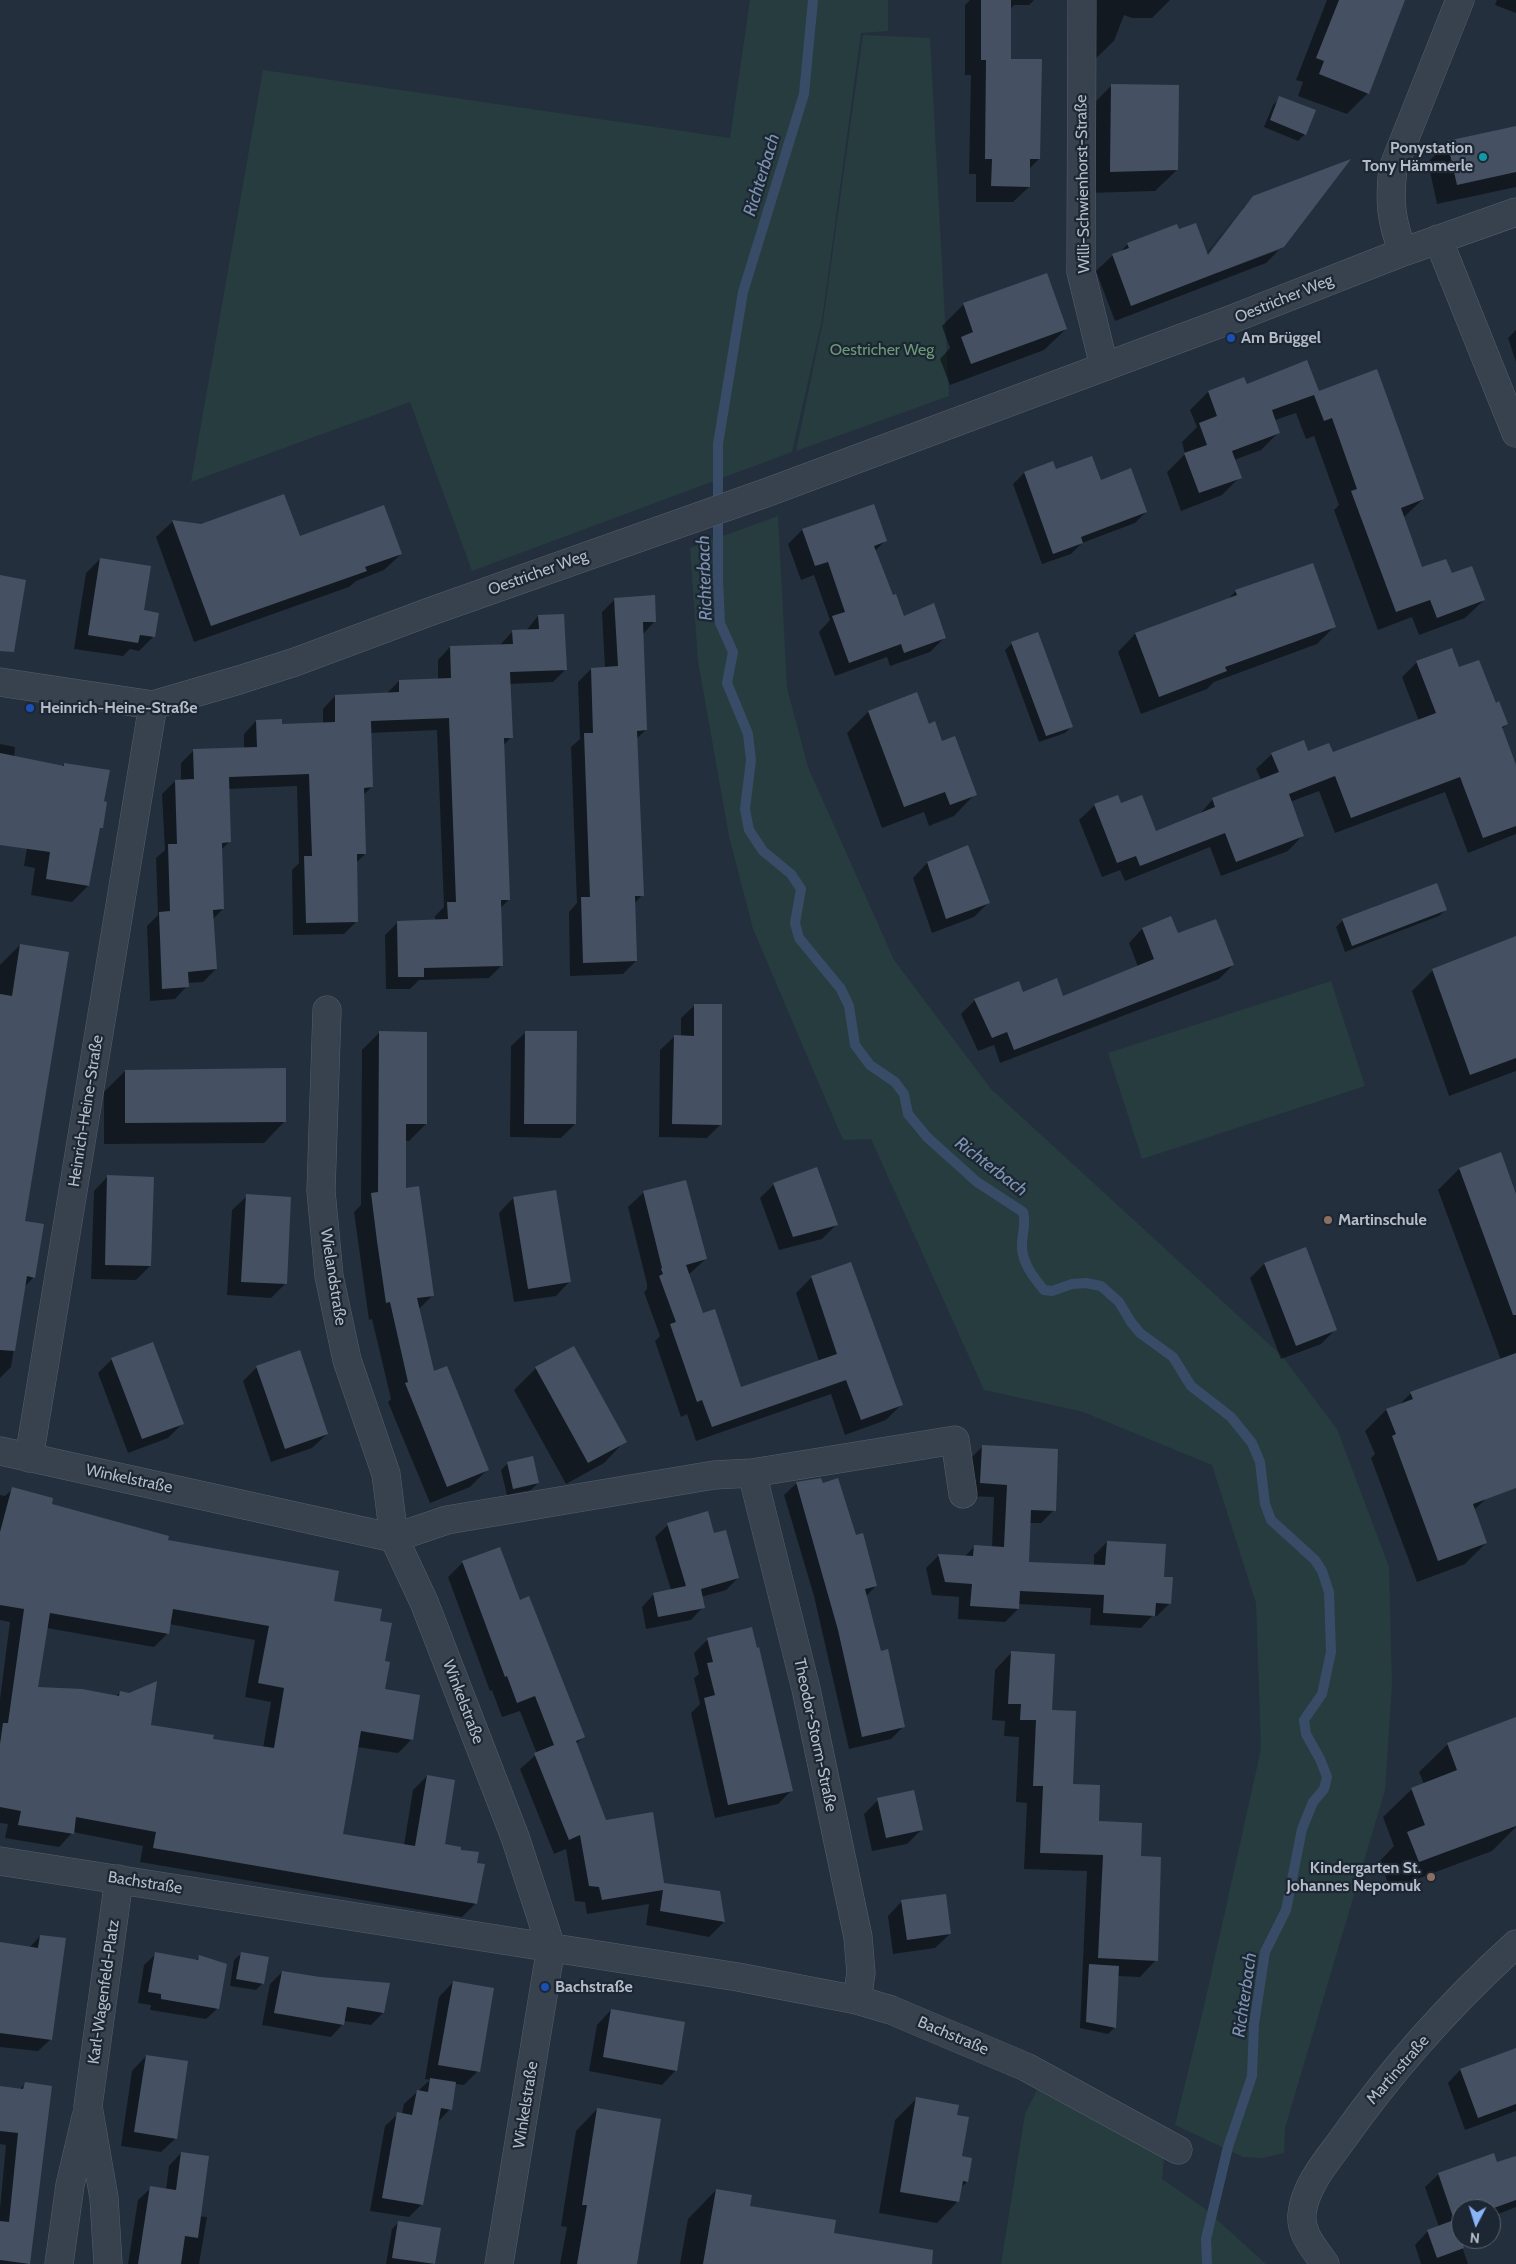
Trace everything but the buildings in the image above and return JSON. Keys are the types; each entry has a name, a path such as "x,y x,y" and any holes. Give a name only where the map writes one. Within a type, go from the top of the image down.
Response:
{"street":[{"name":"Willi-Schwienhorst-Straße","path":"1082,0 1081,272 1104,366"},
{"path":"1403,252 1391,213 1392,168 1460,0"},
{"name":"Oestricher Weg","path":"0,682 153,705 295,662 748,498 1227,321 1403,252 1516,212"},
{"path":"1438,239 1516,433"},
{"name":"Heinrich-Heine-Straße","path":"29,1458 153,705"},
{"name":"Wielandstraße","path":"327,1010 321,1191 329,1276 347,1360 386,1474 394,1538"},
{"path":"394,1538 447,1520 714,1475 752,1473 955,1440 963,1494"},
{"name":"Winkelstraße","path":"0,1451 394,1538 424,1602 508,1819 551,1947 499,2264"},
{"name":"Theodor-Storm-Straße","path":"752,1473 806,1690 858,1937 861,1973 857,2000"},
{"name":"Bachstraße","path":"0,1861 738,1977 857,2000 891,2010 1026,2067 1178,2150"},
{"name":"Karl-Wagenfeld-Platz","path":"59,2264 70,2185 88,2106 119,1879"},
{"name":"Martinstraße","path":"1326,2264 1307,2238 1302,2225 1302,2212 1306,2198 1318,2173 1376,2092 1476,1980 1516,1944"},
{"name":"Karl-Wagenfeld-Platz","path":"88,2106 104,2198 108,2264"}],"green space":[{"path":"750,0 888,0 888,31 861,33 822,320 792,452 472,571 410,402 191,482 263,70 730,138"},
{"name":"Oestricher Weg","path":"863,35 930,38 949,396 796,451 823,321"},
{"path":"778,516 787,688 808,767 894,960 991,1089 1282,1356 1337,1429 1389,1567 1392,1685 1385,1790 1285,2128 1284,2153 1263,2158 1243,2157 1175,2125 1204,2006 1261,1749 1256,1603 1212,1465 1083,1412 984,1390 871,1139 843,1140 753,929 729,836 698,661 690,548"},
{"path":"1331,981 1365,1086 1142,1159 1108,1053"},
{"path":"1037,2090 1164,2158 1162,2179 1204,2208 1266,2264 1001,2264 1025,2114"}],"waterway":[{"name":"Richterbach","path":"813,0 804,94 743,292 718,444 718,579 720,623 733,652 727,683 748,734 751,760 745,809 749,830 763,851 791,874 801,889 795,923 799,938 841,989 849,1006 855,1045 870,1065 895,1082 904,1094 908,1114 927,1137 977,1182 1023,1212 1022,1243 1024,1260 1036,1281 1044,1290 1052,1291 1072,1284 1086,1283 1101,1286 1119,1302 1140,1333 1173,1357 1191,1386 1231,1417 1252,1443 1260,1462 1265,1504 1271,1520 1315,1560 1322,1571 1329,1592 1331,1652 1322,1694 1304,1720 1306,1734 1320,1759 1327,1777 1324,1789 1313,1802 1302,1829 1286,1910 1265,1952 1254,2024 1252,2076 1228,2147 1206,2239 1207,2264"}],"place":[{"name":"Ponystation Tony Hämmerle","path":"1483,157"},
{"name":"Am Brüggel","path":"1231,338"},
{"name":"Heinrich-Heine-Straße","path":"30,708"},
{"name":"Martinschule","path":"1328,1220"},
{"name":"Kindergarten St. Johannes Nepomuk","path":"1431,1877"},
{"name":"Bachstraße","path":"545,1987"}]}
